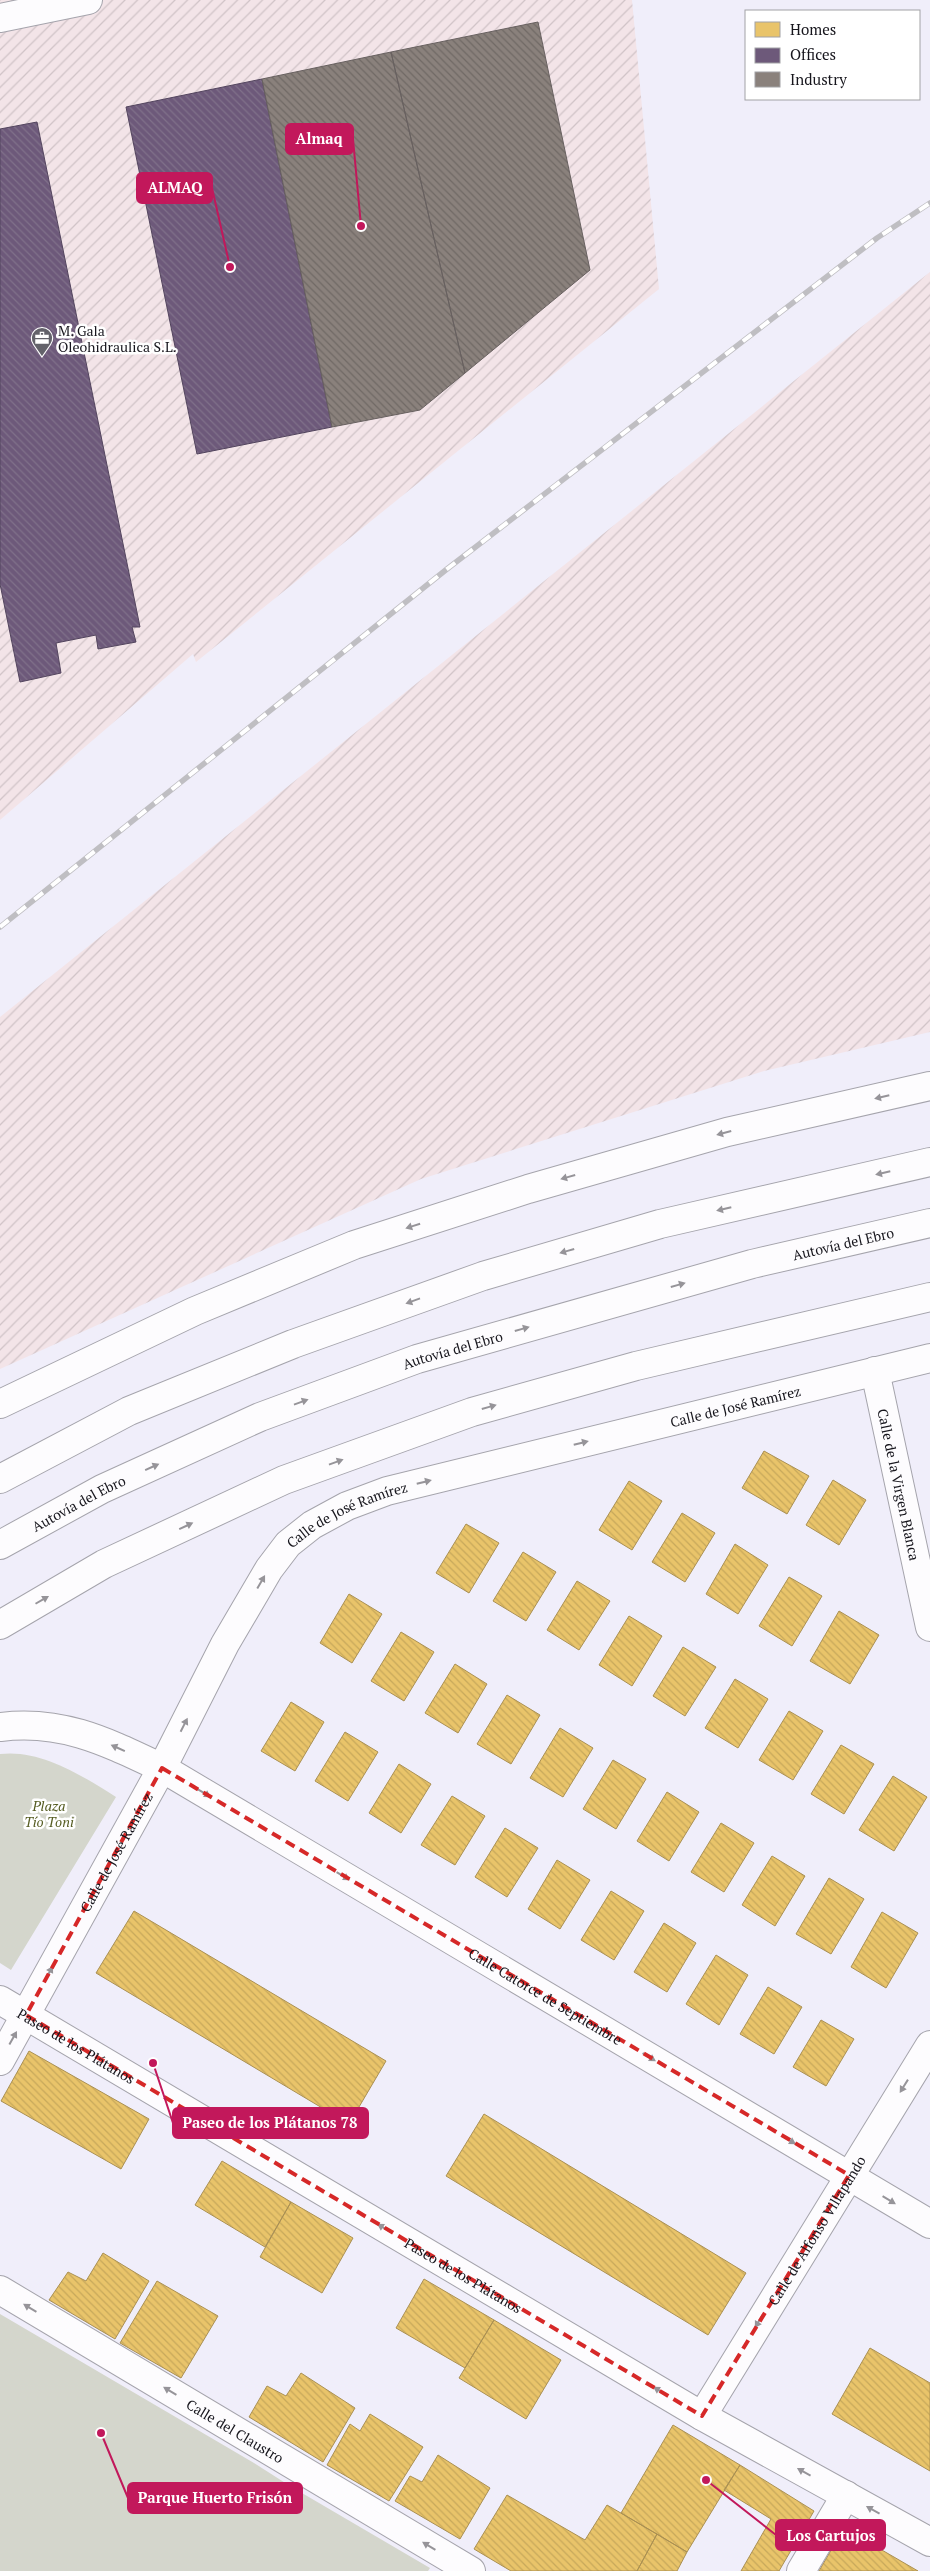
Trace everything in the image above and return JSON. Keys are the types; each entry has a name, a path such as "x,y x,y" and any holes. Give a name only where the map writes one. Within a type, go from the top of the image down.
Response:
{"main road":[{"path":"0,18 88,0"},
{"path":"0,1404 195,1311 354,1245 528,1189 727,1132 930,1086"},
{"path":"0,1479 129,1411 293,1344 483,1276 660,1224 930,1162"},
{"name":"Autovía del Ebro","path":"0,1545 102,1489 260,1418 417,1359 752,1264 930,1223"},
{"path":"0,1624 104,1564 284,1480 472,1412 636,1366 930,1298"},
{"name":"Calle de José Ramírez","path":"0,2061 162,1768 225,1644 268,1569 288,1544 312,1525 347,1506 387,1491 930,1358"},
{"name":"Calle de la Virgen Blanca","path":"874,1371 930,1627"},
{"path":"0,1727 37,1724 64,1728 94,1737 162,1768"},
{"name":"Calle Catorce de Septiembre","path":"162,1768 930,2224"},
{"name":"Paseo de los Plátanos","path":"0,2000 702,2416 930,2542"},
{"name":"Calle de Alfonso Villapando","path":"702,2416 930,2045"},
{"name":"Calle del Claustro","path":"0,2290 471,2571"},
{"path":"801,2571 846,2495"}],"highlighted area":[{"path":"162,1768 849,2175 702,2416 26,2015"}],"shaded area":[{"path":"0,0 632,0 659,289 196,662 193,654 0,820"},
{"path":"930,272 930,1032 764,1071 421,1179 0,1369 0,1017"}],"green space":[{"name":"Plaza Tío Toni","path":"0,1754 31,1756 46,1760 76,1773 116,1797 11,1970 0,1963"},
{"path":"0,2314 430,2568 428,2571 0,2571"}],"building: Homes":[{"path":"764,1451 809,1476 787,1514 742,1488"},
{"path":"833,1480 866,1500 839,1545 806,1525"},
{"path":"629,1481 662,1501 632,1550 599,1530"},
{"path":"682,1513 715,1533 685,1582 652,1562"},
{"path":"466,1524 499,1543 469,1593 436,1573"},
{"path":"735,1544 768,1565 738,1614 706,1594"},
{"path":"523,1552 556,1572 526,1621 493,1601"},
{"path":"789,1577 822,1596 792,1646 759,1626"},
{"path":"577,1581 610,1601 579,1650 547,1630"},
{"path":"349,1594 382,1614 352,1663 320,1643"},
{"path":"839,1611 879,1635 850,1684 810,1661"},
{"path":"629,1616 662,1636 632,1686 599,1665"},
{"path":"401,1632 434,1652 404,1701 371,1681"},
{"path":"683,1647 716,1667 685,1716 653,1696"},
{"path":"455,1664 487,1684 458,1733 425,1713"},
{"path":"735,1679 768,1699 738,1748 705,1728"},
{"path":"507,1695 540,1715 511,1764 477,1744"},
{"path":"291,1702 324,1722 295,1771 261,1751"},
{"path":"789,1711 823,1731 793,1780 759,1760"},
{"path":"560,1728 593,1748 563,1797 530,1778"},
{"path":"345,1732 378,1752 348,1801 315,1781"},
{"path":"841,1745 874,1764 844,1814 811,1794"},
{"path":"613,1760 646,1779 616,1829 583,1809"},
{"path":"399,1764 431,1784 401,1833 369,1813"},
{"path":"893,1776 927,1797 894,1851 859,1830"},
{"path":"667,1792 699,1812 669,1861 637,1841"},
{"path":"452,1796 485,1816 455,1865 421,1845"},
{"path":"721,1823 754,1843 724,1892 691,1872"},
{"path":"505,1828 538,1848 507,1897 475,1877"},
{"path":"772,1856 805,1876 775,1926 742,1905"},
{"path":"557,1860 590,1880 560,1929 528,1909"},
{"path":"829,1878 864,1899 831,1954 796,1934"},
{"path":"611,1891 644,1911 614,1960 581,1940"},
{"path":"134,1911 386,2061 349,2124 96,1973"},
{"path":"882,1912 918,1933 886,1988 851,1967"},
{"path":"664,1923 696,1943 667,1992 634,1972"},
{"path":"716,1955 748,1975 719,2025 686,2004"},
{"path":"768,1987 802,2007 774,2054 740,2034"},
{"path":"821,2020 854,2039 826,2086 793,2067"},
{"path":"29,2051 149,2119 121,2169 1,2101"},
{"path":"484,2114 746,2273 708,2335 446,2176"},
{"path":"222,2161 291,2202 265,2247 195,2205"},
{"path":"291,2202 353,2238 322,2293 260,2257"},
{"path":"103,2253 149,2281 115,2339 49,2300 68,2272 86,2281"},
{"path":"424,2279 494,2320 465,2368 396,2328"},
{"path":"157,2281 218,2316 181,2378 120,2343"},
{"path":"494,2320 561,2360 526,2419 459,2378"},
{"path":"870,2348 930,2383 930,2471 832,2414"},
{"path":"301,2373 355,2408 323,2462 249,2417 267,2386 286,2396"},
{"path":"370,2414 423,2447 389,2501 327,2465 350,2424 360,2431"},
{"path":"673,2425 740,2465 687,2552 621,2513"},
{"path":"438,2455 490,2488 460,2539 395,2501 410,2476 422,2482"},
{"path":"740,2465 814,2511 779,2571 741,2571 771,2519 724,2490"},
{"path":"507,2495 585,2540 607,2505 657,2534 637,2571 511,2571 474,2549"},
{"path":"844,2528 918,2571 819,2571"},
{"path":"657,2534 687,2552 677,2571 637,2571"}],"building: Offices":[{"path":"262,79 332,427 197,454 126,107"},
{"name":"M. Gala Oleohidraulica S.L.","path":"37,122 140,627 132,627 136,642 98,649 96,635 56,643 61,673 20,682 0,584 0,129"}],"building: Industry":[{"path":"538,22 590,270 465,373 391,52"},
{"path":"391,52 465,373 420,410 332,427 262,79"}],"railway":[{"path":"0,927 447,569 877,238 930,203"}],"place":[{"name":"Almaq","path":"361,226"},
{"name":"ALMAQ","path":"230,267"},
{"name":"M. Gala Oleohidraulica S.L.","path":"42,357"},
{"name":"Paseo de los Plátanos 78","path":"153,2063"},
{"name":"Parque Huerto Frisón","path":"101,2433"},
{"name":"Los Cartujos","path":"706,2480"}]}
